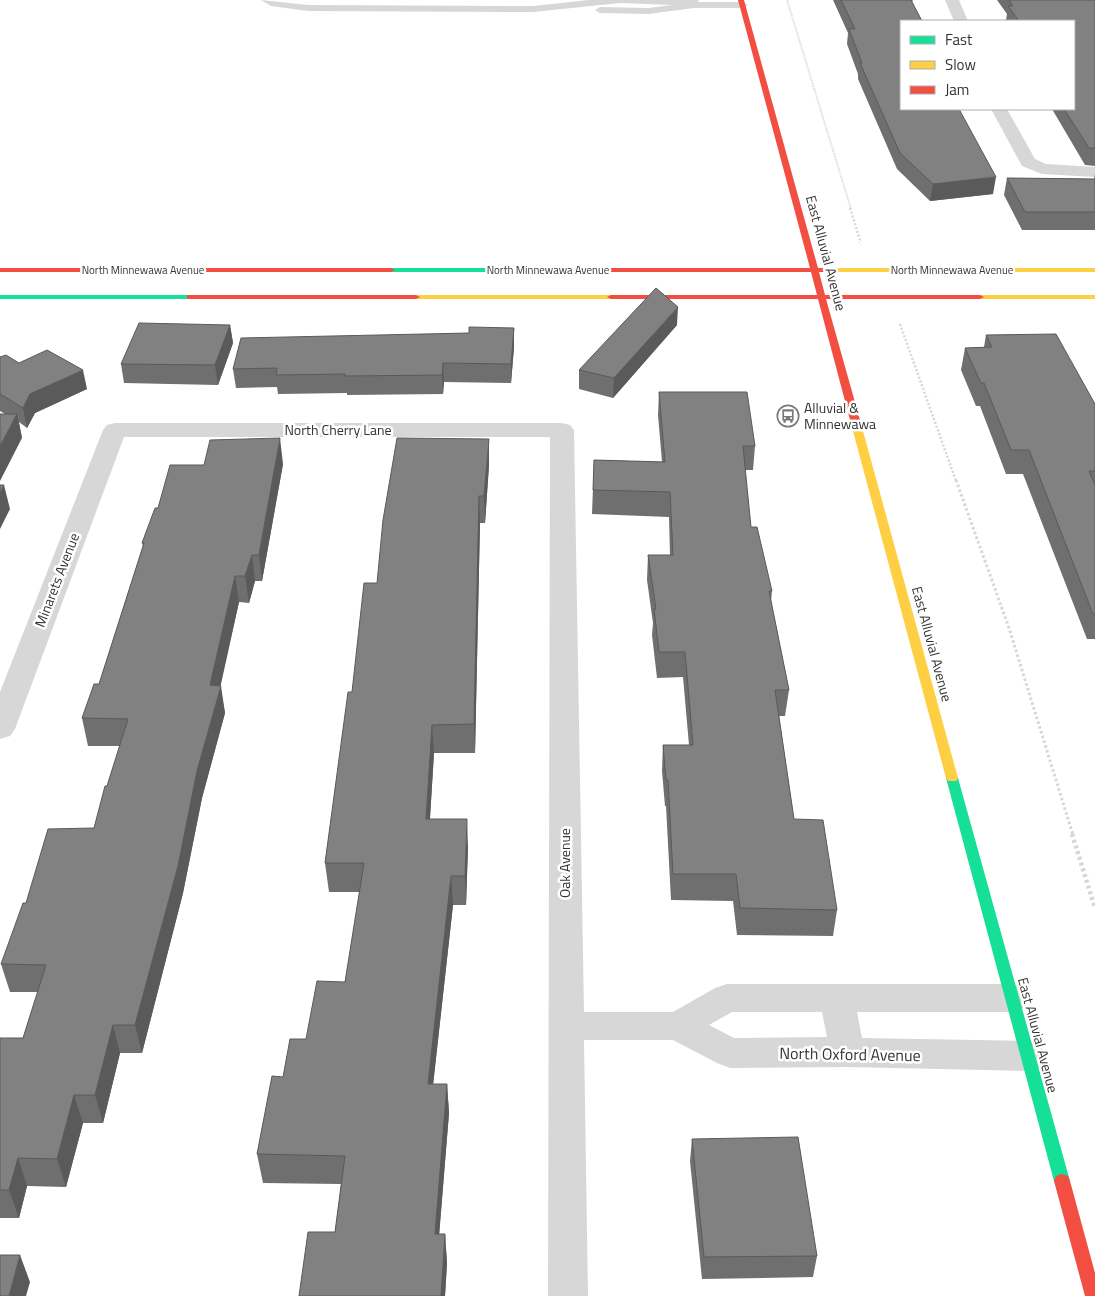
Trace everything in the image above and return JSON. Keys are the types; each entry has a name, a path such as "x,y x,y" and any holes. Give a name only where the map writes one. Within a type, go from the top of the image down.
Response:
{"main road":[{"name":"East Alluvial Avenue","path":"742,3 1093,1296"},
{"name":"North Minnewawa Avenue","path":"0,270 1095,270"},
{"name":"North Minnewawa Avenue","path":"0,297 1095,297"}],"street":[{"path":"952,0 960,20"},
{"path":"1000,110 1028,162 1042,169 1095,172"},
{"name":"North Cherry Lane","path":"115,430 562,430"},
{"name":"Minarets Avenue","path":"0,729 115,430"},
{"name":"Oak Avenue","path":"562,430 568,1296"},
{"name":"North Oxford Avenue","path":"678,1026 727,998 1012,998"},
{"path":"838,998 847,1052"},
{"name":"North Oxford Avenue","path":"566,1026 678,1026 730,1053 847,1052 1028,1056"}],"lane":[{"path":"266,0 271,3 308,8 533,9 620,0 742,3"},
{"path":"573,6 620,12 648,12 693,2"}],"path":[{"path":"787,0 860,240 859,248"},
{"path":"899,322 1009,628 1095,908"}],"building":[{"path":"841,0 911,0 921,20 900,20 900,110 960,110 996,177 933,184 900,153 860,63 862,63 849,29 855,29"},
{"path":"1009,0 1095,0 1095,148 1089,148 1065,110 1075,110 1075,20 1018,20 1008,6 1013,6"},
{"path":"1007,178 1095,179 1095,212 1025,212"},
{"path":"656,288 678,307 614,378 579,370"},
{"path":"139,323 230,325 215,365 121,364"},
{"path":"469,327 514,328 511,364 443,363 442,375 276,375 277,368 233,369 241,338 469,333"},
{"path":"1056,334 1095,404 1095,471 1089,471 1095,485 1095,614 1093,614 1029,450 1011,450 984,383 981,383 965,348 992,347 986,335"},
{"path":"47,350 83,370 30,394 23,408 0,394 0,357 6,355 19,363"},
{"path":"659,392 747,392 755,446 743,446 751,527 757,527 772,591 769,591 789,690 775,690 794,819 823,820 837,910 740,908 736,874 673,874 668,780 666,780 663,745 693,745 685,652 659,652 654,609 656,609 648,555 673,555 670,492 593,490 594,460 665,462"},
{"path":"0,414 17,414 0,446"},
{"path":"280,438 259,555 252,555 245,576 235,576 210,685 221,686 197,771 178,866 135,1025 113,1025 95,1095 74,1095 57,1159 18,1158 9,1190 0,1190 0,1038 23,1038 46,965 1,964 23,903 26,903 48,829 94,828 105,786 107,786 128,719 82,718 94,684 99,684 144,543 142,543 155,508 158,508 170,465 204,465 210,440"},
{"path":"397,438 489,439 484,496 479,496 474,724 432,725 426,819 467,819 465,876 451,876 428,1084 447,1084 435,1234 445,1234 441,1296 299,1296 308,1232 335,1232 345,1156 257,1154 272,1076 283,1077 290,1039 306,1039 317,981 345,982 364,863 325,863 348,692 352,692 364,583 377,583 383,520"},
{"path":"0,485 4,485 0,493"},
{"path":"798,1137 817,1256 704,1257 692,1139"},
{"path":"0,1255 20,1255 9,1296 0,1296"}],"traffic: fast":[{"path":"391,270 603,270"},
{"path":"0,297 190,297"},
{"path":"952,778 1062,1181"}],"traffic: slow":[{"path":"834,270 1095,270"},
{"path":"416,297 611,297"},
{"path":"980,297 1095,297"},
{"path":"855,420 952,778"}],"traffic: jam":[{"path":"741,0 855,420"},
{"path":"0,270 391,270"},
{"path":"603,270 834,270"},
{"path":"190,297 416,297"},
{"path":"611,297 980,297"},
{"path":"1062,1181 1093,1296"}],"place":[{"name":"Alluvial & Minnewawa","path":"788,416"}]}
